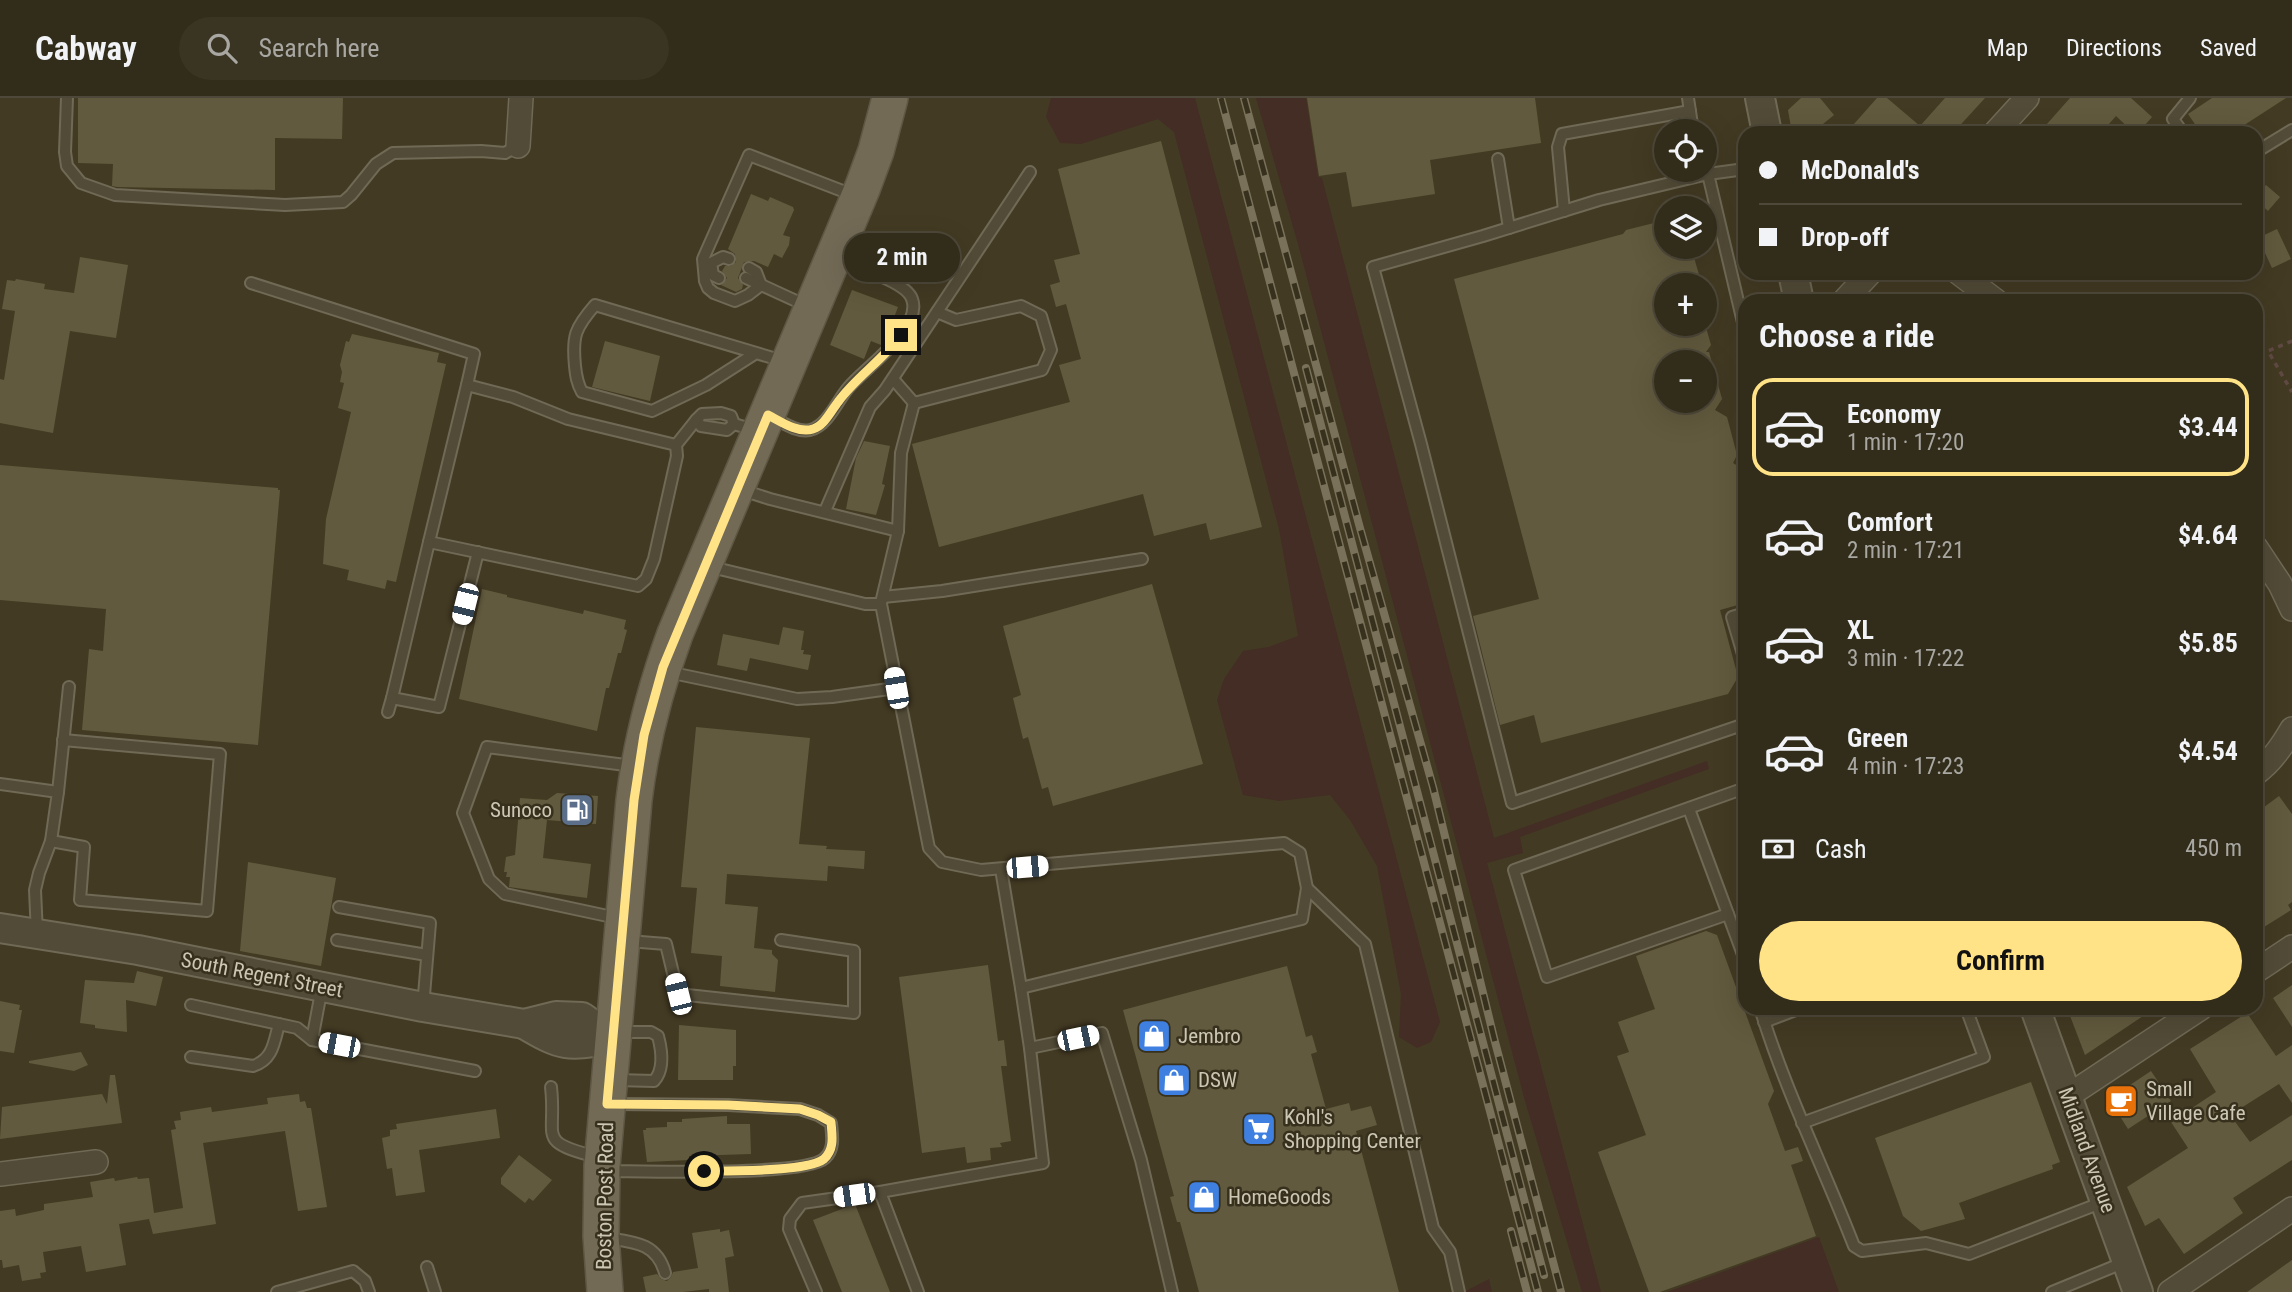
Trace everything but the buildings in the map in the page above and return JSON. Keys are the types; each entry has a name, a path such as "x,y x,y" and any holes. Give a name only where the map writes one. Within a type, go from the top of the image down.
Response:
{"main road":[{"name":"Boston Post Road","path":"605,1292 601,1236 608,1092 638,767 652,702 662,671 737,488 754,424 789,363 859,197 876,151 890,98"}],"street":[{"path":"519,146 521,98"},
{"path":"1760,98 1766,126"},
{"path":"2002,126 2027,98"},
{"path":"1850,294 1864,280"},
{"path":"1968,280 1987,294"},
{"path":"2263,558 2292,609"},
{"path":"2263,767 2282,747 2292,729"},
{"name":"South Regent Street","path":"0,928 138,950 423,1007 524,1024 556,1016 582,1017 613,1036"},
{"path":"2263,966 2292,947"},
{"name":"Midland Avenue","path":"2038,1015 2138,1292"},
{"path":"2068,1096 2190,1015"},
{"path":"0,1174 96,1162"},
{"path":"2170,1292 2292,1209"}],"lane":[{"path":"67,98 67,166 81,183 115,195 285,205 343,202 376,164 393,153 505,153 519,146"},
{"path":"1688,98 1691,119"},
{"path":"2179,126 2174,118 2190,98"},
{"path":"1564,211 1558,148 1562,134 1690,111"},
{"path":"2263,148 2292,130"},
{"path":"761,285 735,301 714,293 705,281 707,261 749,155 859,197"},
{"path":"1498,159 1509,228"},
{"path":"1717,170 1738,169"},
{"path":"825,511 870,407 893,379 1030,172"},
{"path":"1665,182 1373,267 1512,803 1738,726"},
{"path":"1709,182 1738,302"},
{"path":"723,257 724,268 713,275 707,261 723,257"},
{"path":"429,542 638,586 646,579 654,559 677,456 676,445 702,414 721,413 754,424 812,430 821,425 849,387 890,350 913,313 914,300 895,282 833,258"},
{"path":"746,278 812,308"},
{"path":"251,283 474,354 388,712"},
{"path":"756,353 706,384 652,411 582,392 576,382 573,342 581,321 595,305 756,353 789,363"},
{"path":"914,403 1042,370 1051,350 1041,316 1021,306 956,320 937,312"},
{"path":"893,379 914,403"},
{"path":"467,385 513,397 568,419 676,445"},
{"path":"914,403 901,453 898,531 882,601 896,688 929,848 942,862 981,870 1284,843 1300,853 1307,888 1302,919 1021,988"},
{"path":"737,488 770,499 898,531"},
{"path":"392,698 439,707 478,552"},
{"path":"705,565 865,604 1142,559"},
{"path":"1738,615 1732,617 1738,638"},
{"path":"662,671 797,699 896,688"},
{"path":"37,934 35,890 51,841 69,687"},
{"path":"51,841 84,847 80,900 207,911 220,754 63,740"},
{"path":"638,767 487,747 463,813 489,879 505,894 666,944 678,994 853,1013 854,951 781,940"},
{"path":"0,784 58,792"},
{"path":"1728,914 1547,977 1514,870 1738,791"},
{"path":"1689,809 1738,941"},
{"path":"816,1292 791,1236 790,1219 802,1203 1042,1163 1030,1048 1001,869"},
{"path":"1307,888 1365,944 1433,1228 1450,1252 1459,1292"},
{"path":"339,907 430,923 423,1007"},
{"path":"337,940 427,955"},
{"path":"312,1040 322,987"},
{"path":"191,1005 297,1028 312,1040 475,1071"},
{"path":"1762,1015 1802,1123 1854,1246 1862,1251 1926,1243 1969,1254 2105,1201"},
{"path":"1764,1023 1784,1015"},
{"path":"1802,1123 1984,1057 1969,1015"},
{"path":"191,1058 253,1066 263,1063 271,1054 279,1024"},
{"path":"608,1092 654,1081 661,1071 658,1036 651,1032 637,1031 613,1036"},
{"path":"1030,1048 1102,1033 1141,1160 1172,1292"},
{"path":"551,1087 551,1133 556,1143 603,1165 754,1171 811,1164 824,1158 832,1146 831,1122 800,1109 728,1105 608,1092"},
{"path":"880,1192 918,1292"},
{"path":"601,1236 642,1244 661,1260 665,1273"},
{"path":"2052,1292 2127,1261"},
{"path":"427,1267 435,1292"},
{"path":"277,1292 353,1271 365,1281 369,1292"}],"path":[{"path":"2292,341 2268,351 2292,393"}],"shaded area":[{"path":"1051,98 1195,98 1440,1022 1431,1042 1417,1048 1399,1037 1401,994 1377,866 1350,820 1330,795 1279,801 1243,795 1217,700 1224,679 1243,651 1269,647 1298,636 1279,529 1174,132 1158,119 1081,144 1060,143 1046,117"},
{"path":"1256,98 1306,98 1318,177 1322,178 1494,838 1707,761 1709,769 1520,837 1523,853 1487,863 1601,1292 1582,1292 1525,1101 1298,244"},
{"path":"1819,1237 1839,1292 1667,1292"},
{"path":"1489,1279 1492,1292 1466,1292 1466,1291"}],"railway":[{"path":"1221,98 1538,1292"},
{"path":"1244,98 1433,787 1494,1038 1561,1292"},
{"path":"1306,368 1544,1275"},
{"path":"1511,1231 1527,1292"}],"place":[{"name":"Sunoco","path":"577,810"},
{"name":"Jembro","path":"1154,1036"},
{"name":"DSW","path":"1174,1080"},
{"name":"Small Village Cafe","path":"2121,1101"},
{"name":"Kohl's Shopping Center","path":"1259,1129"},
{"name":"HomeGoods","path":"1204,1197"}],"route":[{"path":"704,1171 754,1171 811,1164 824,1158 832,1146 831,1122 800,1109 728,1105 607,1104 638,764 652,702 676,634 768,415 800,430 812,430 821,425 849,387 890,350 901,335"}]}
